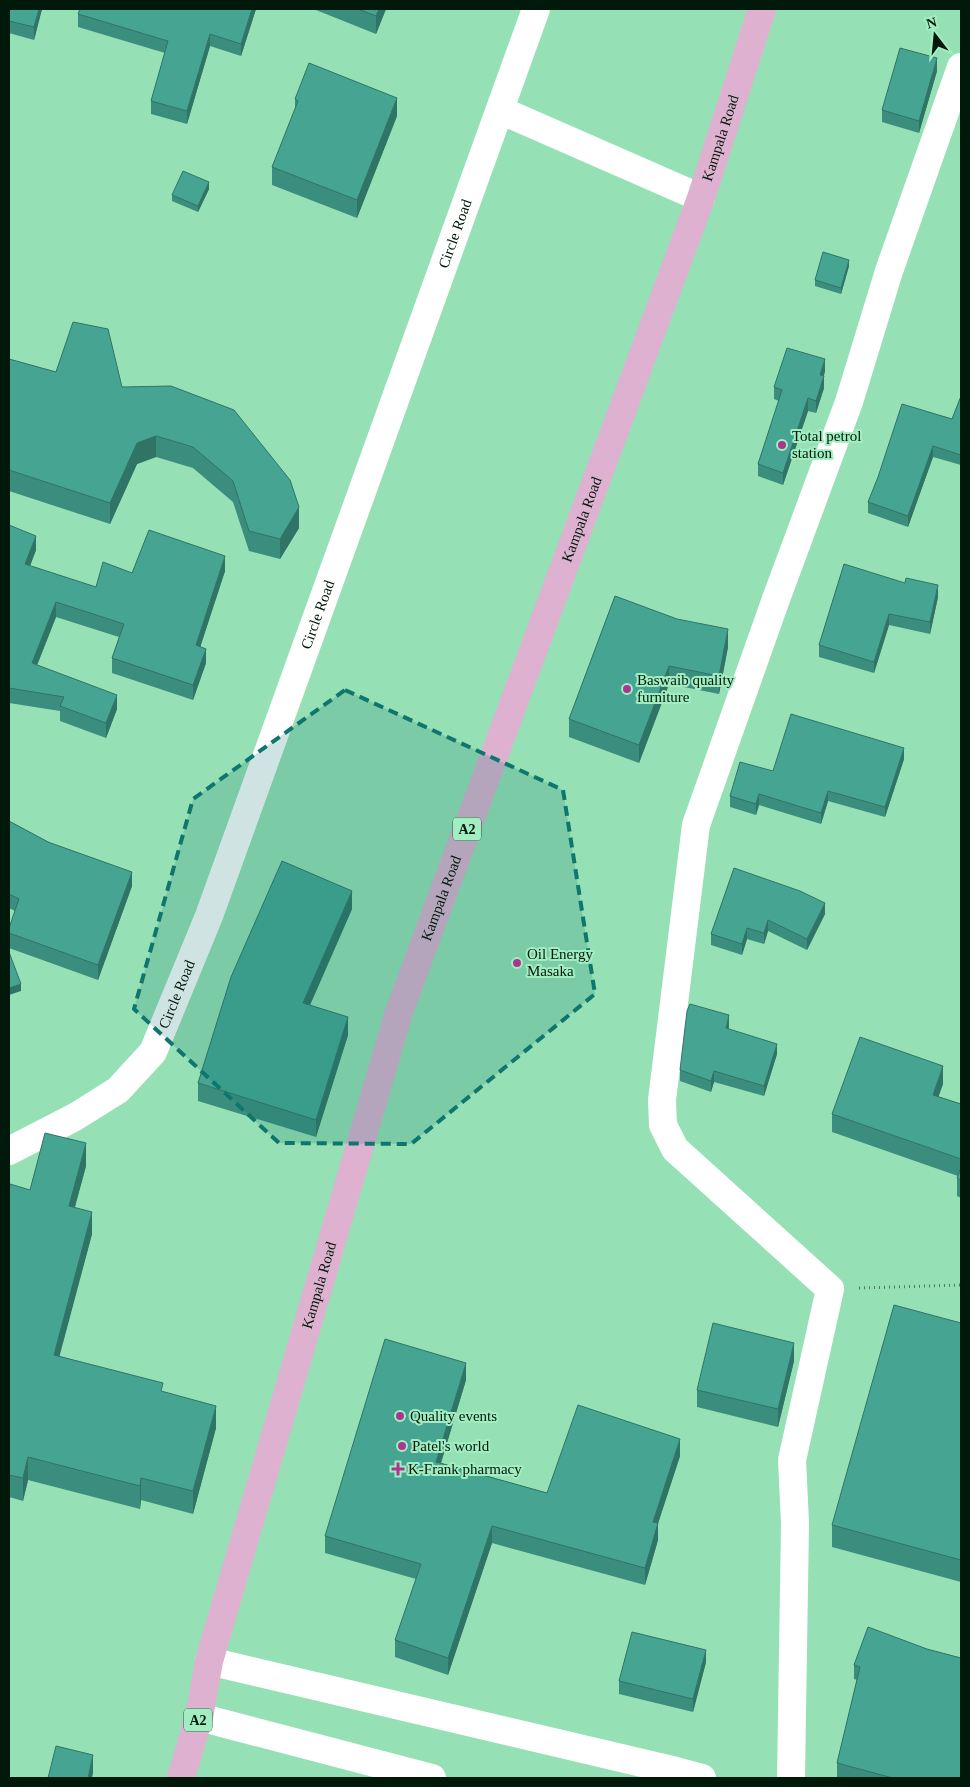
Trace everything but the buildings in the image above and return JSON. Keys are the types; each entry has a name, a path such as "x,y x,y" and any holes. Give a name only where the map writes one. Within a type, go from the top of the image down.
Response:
{"main road":[{"name":"Kampala Road","path":"209,1660 399,1012 701,198 762,9"},
{"name":"A2","path":"181,1778 199,1717 209,1660"}],"street":[{"name":"Circle Road","path":"9,1151 75,1117 118,1090 153,1052 209,916 536,9"},
{"path":"790,1778 794,1523 792,1460 830,1289 675,1148 663,1125 662,1100 696,825 776,599 849,402 889,271 961,66"},
{"path":"500,110 701,198"},
{"path":"209,1660 675,1774 702,1778"},
{"path":"199,1717 432,1778"}],"path":[{"path":"830,1289 961,1285"}],"highlighted area":[{"path":"345,690 563,790 595,994 411,1144 279,1143 134,1009 193,799"}],"place":[{"name":"Total petrol station","path":"782,445"},
{"name":"Baswaib quality furniture","path":"627,689"},
{"name":"Oil Energy Masaka","path":"517,963"},
{"name":"Quality events","path":"400,1416"},
{"name":"Patel's world","path":"402,1446"},
{"name":"K-Frank pharmacy","path":"398,1469"}]}
